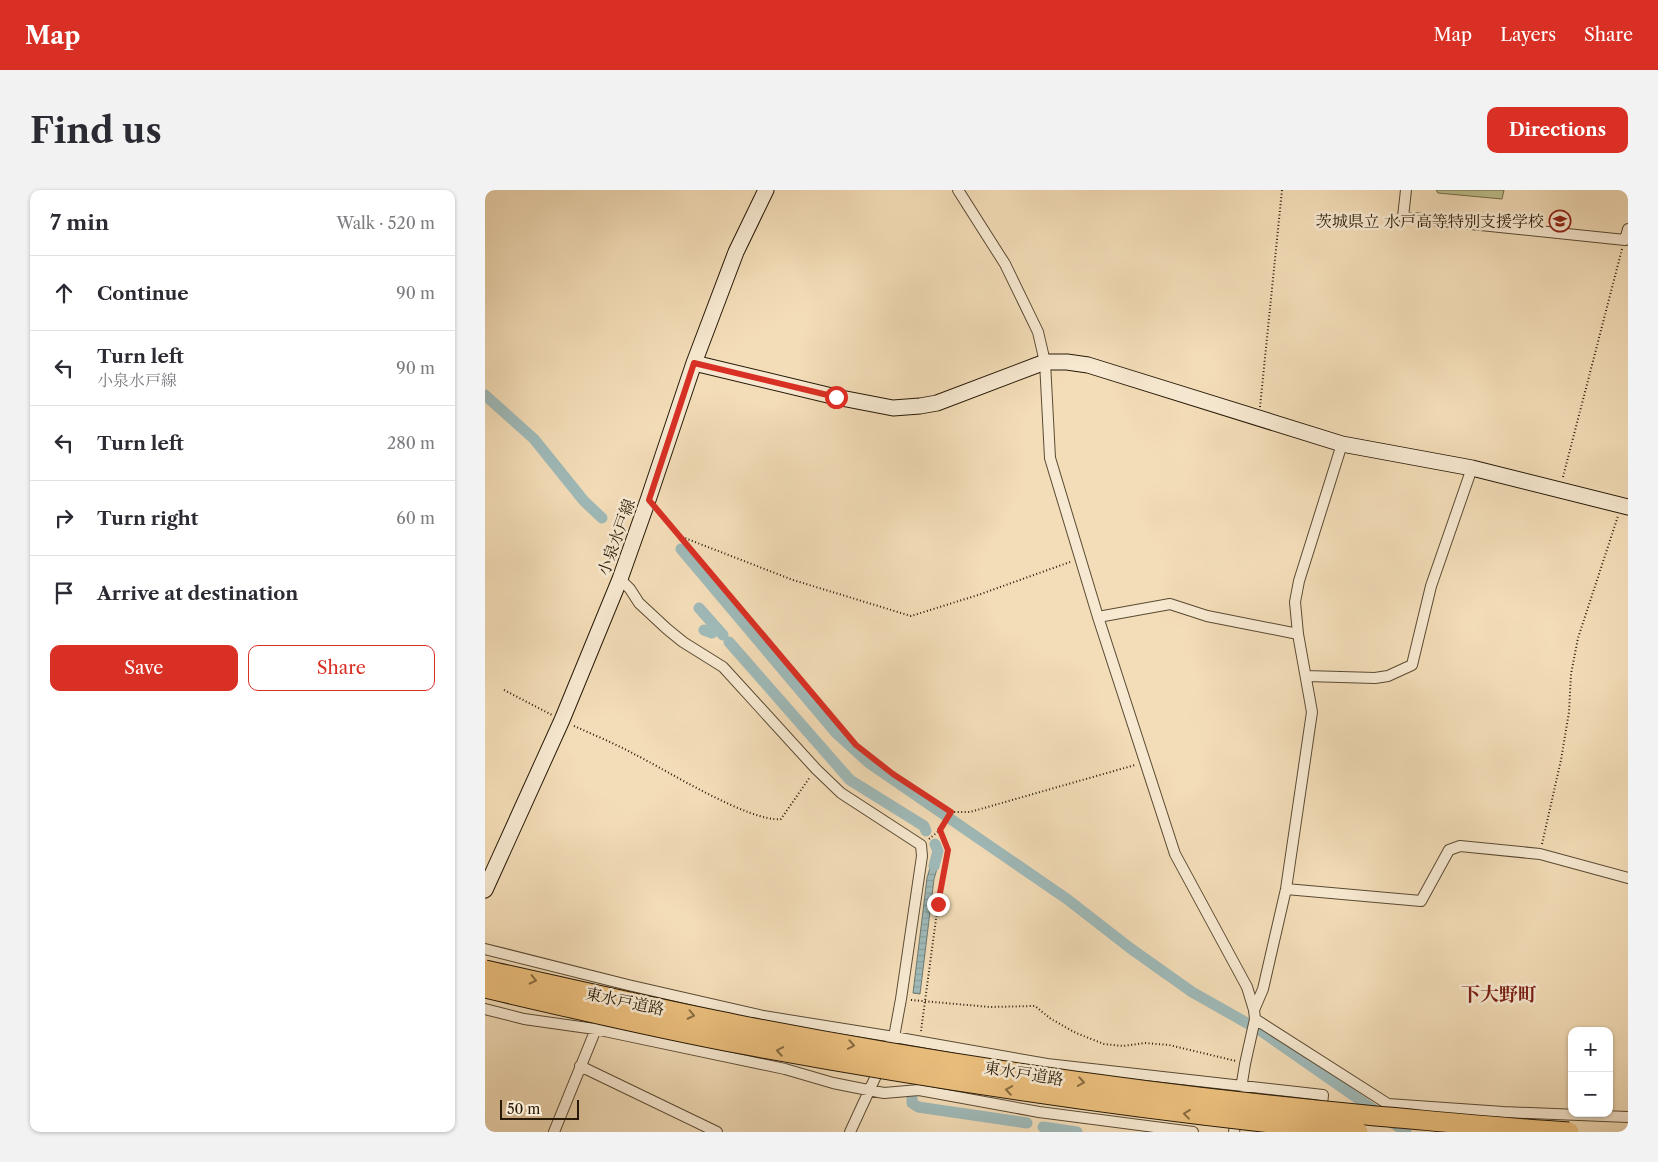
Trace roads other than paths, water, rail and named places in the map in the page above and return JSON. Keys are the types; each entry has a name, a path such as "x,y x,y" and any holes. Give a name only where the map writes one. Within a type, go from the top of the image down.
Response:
{"highway":[{"name":"東水戸道路","path":"485,970 744,1026 923,1058 1207,1099 1515,1129 1569,1132"},
{"name":"東水戸道路","path":"485,988 730,1042 922,1076 1094,1102 1254,1122 1358,1132"}],"street":[{"name":"小泉水戸線","path":"485,890 563,720 649,500 694,363 736,252 766,190"},
{"path":"958,190 1005,264 1038,332 1045,362 1050,458 1079,558 1175,854 1247,987 1254,1017 1388,1104 1628,1117"},
{"path":"1406,190 1403,217 1625,240 1628,229"},
{"path":"694,363 836,397 893,408 937,403 1045,362 1067,362 1088,365 1342,444 1473,468 1625,506"},
{"path":"1234,1132 1254,1017 1263,989 1286,889 1312,712 1298,634 1295,602 1299,581 1342,444"},
{"path":"1306,676 1375,678 1388,676 1412,665 1431,586 1473,468"},
{"path":"619,579 630,589 639,603 667,629 683,642 723,667 816,769 841,793 921,846 922,856 894,1037 850,1132"},
{"path":"1098,617 1170,604 1207,616 1298,634"},
{"path":"1286,889 1421,901 1449,850 1460,846 1540,854 1628,878"},
{"path":"485,949 622,984 763,1016 1047,1064 1323,1095 1319,1132"},
{"path":"554,1132 595,1029 622,984"},
{"path":"485,1010 524,1019 595,1029 785,1069 833,1083 884,1093 919,1090 1039,1112 1193,1132"},
{"path":"581,1066 717,1132"},
{"path":"1475,1110 1476,1132"}],"water":[{"path":"935,851 942,852 934,879 920,994 913,993 927,878"}],"waterway":[{"path":"485,395 534,439 584,501 602,518"},
{"path":"681,549 836,733 869,763 1067,899 1130,948 1192,992 1261,1031 1406,1132"},
{"path":"699,608 723,635"},
{"path":"704,630 712,633 718,629"},
{"path":"729,642 850,780 924,826 926,831"},
{"path":"934,866 938,851 935,844"},
{"path":"912,1097 912,1103 918,1107 1027,1123"},
{"path":"1043,1127 1077,1132"}],"place":[{"name":"茨城県立 水戸高等特別支援学校","path":"1560,221"}],"district":[{"name":"下大野町","path":"1499,994"}]}
